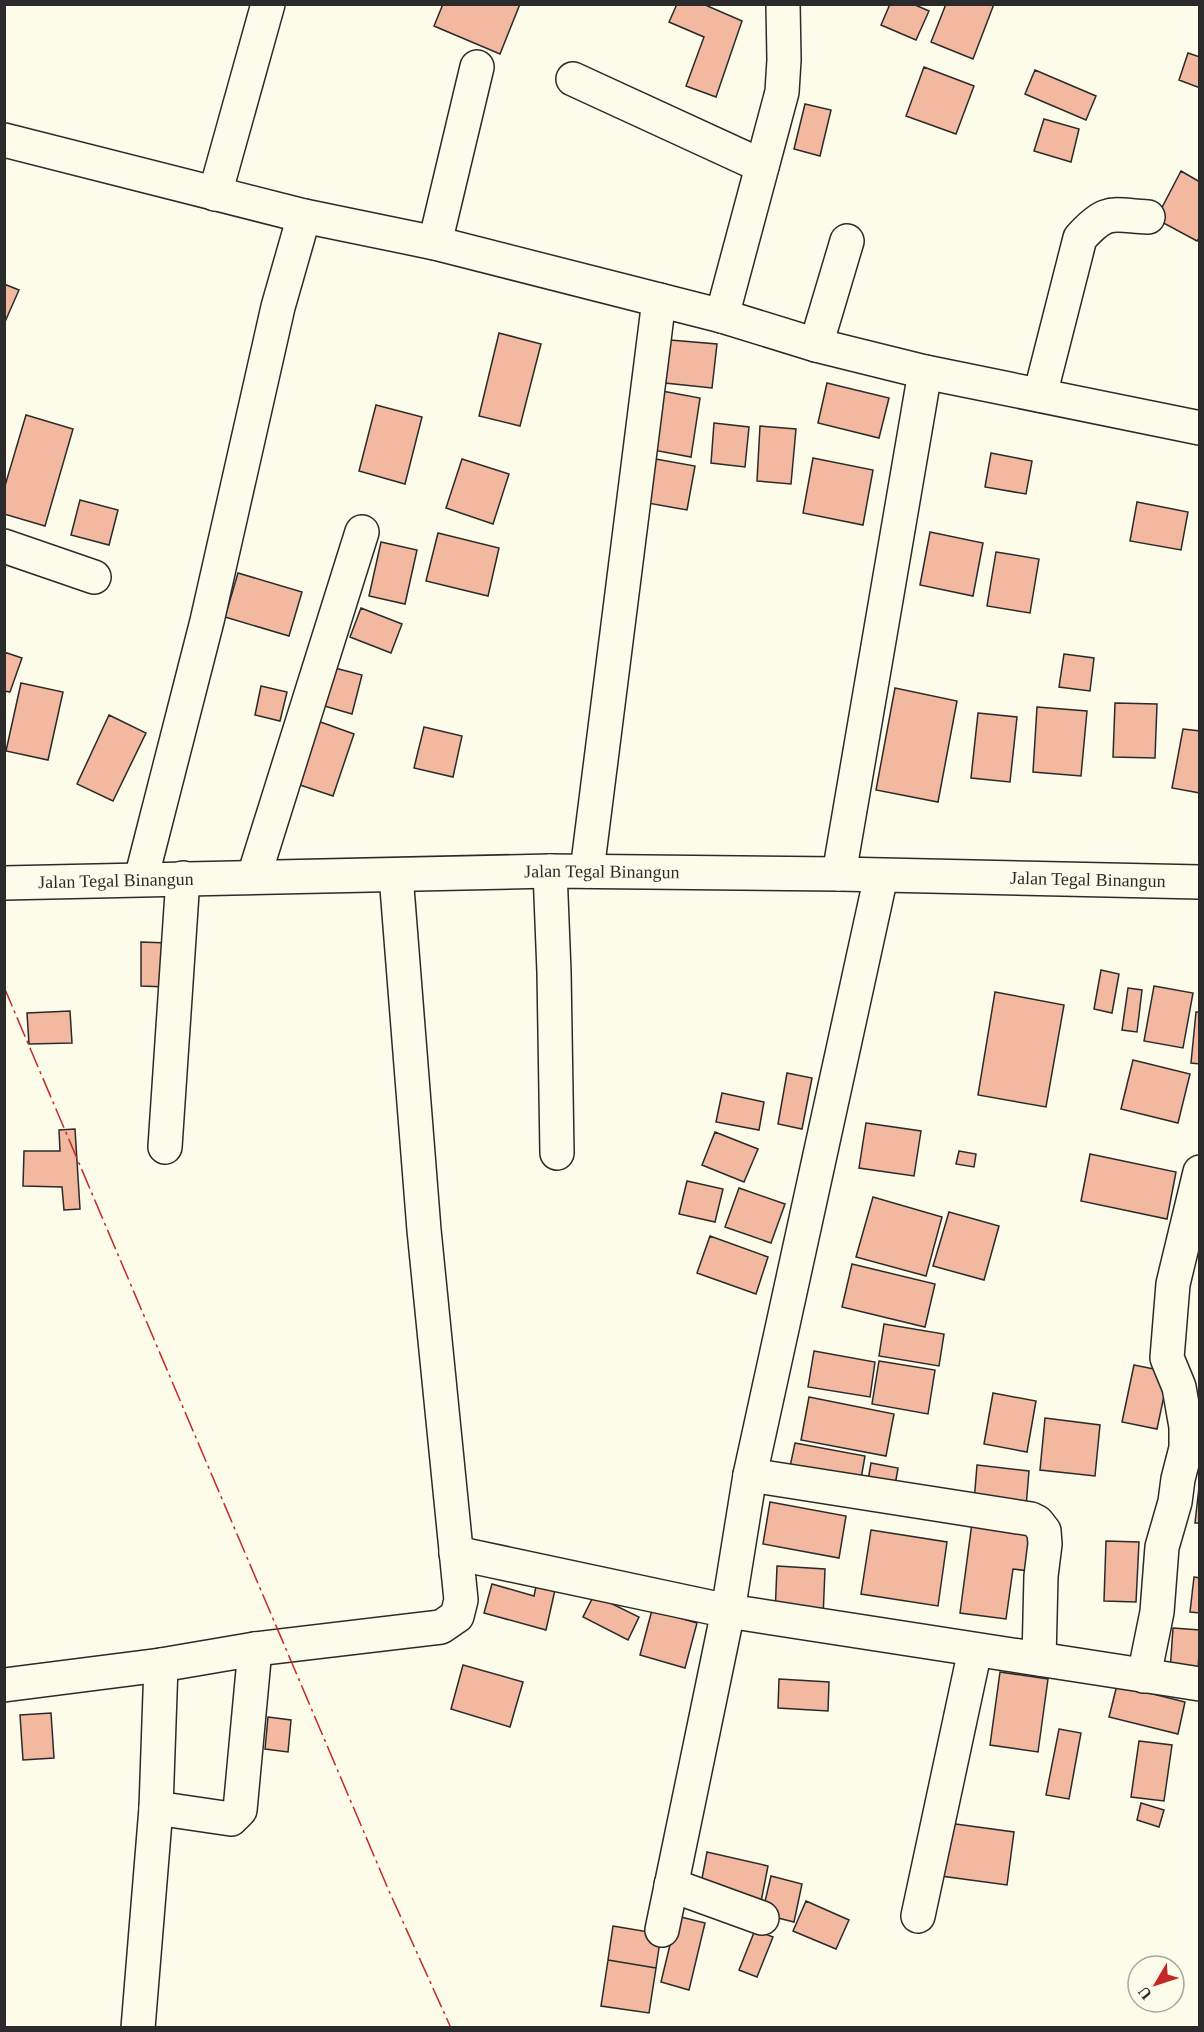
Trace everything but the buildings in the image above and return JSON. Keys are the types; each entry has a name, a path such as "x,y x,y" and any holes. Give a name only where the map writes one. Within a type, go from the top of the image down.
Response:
{"street":[{"path":"215,194 268,4"},
{"path":"722,316 782,92 783,4"},
{"path":"435,243 477,67"},
{"path":"573,79 762,166"},
{"path":"4,140 304,216 435,243 722,316 816,345 926,372 1200,428"},
{"path":"1040,395 1080,238 1106,214 1148,217"},
{"path":"141,879 210,610 278,307 304,216"},
{"path":"816,345 847,241"},
{"path":"587,872 659,300"},
{"path":"839,874 926,372"},
{"path":"254,876 362,532"},
{"path":"4,546 94,576"},
{"path":"550,871 557,1153"},
{"name":"Jalan Tegal Binangun","path":"4,883 550,871 839,874 1200,882"},
{"path":"4,1685 161,1665 255,1649 441,1627 458,1616 461,1600 424,1230 396,875"},
{"path":"662,1930 728,1611 750,1475 881,876"},
{"path":"165,1147 183,878"},
{"path":"1144,1676 1157,1612 1162,1547 1175,1502 1186,1448 1186,1427 1179,1387 1167,1358 1173,1284 1200,1172"},
{"path":"750,1475 1032,1519 1037,1522 1044,1531 1045,1544 1041,1576 1039,1659"},
{"path":"456,1552 728,1611 1200,1684"},
{"path":"156,1808 231,1819 240,1810 255,1649"},
{"path":"918,1916 975,1650"},
{"path":"138,2028 156,1808 161,1665"},
{"path":"671,1885 762,1918"}],"power":[{"path":"4,987 389,1891 451,2028"}]}
